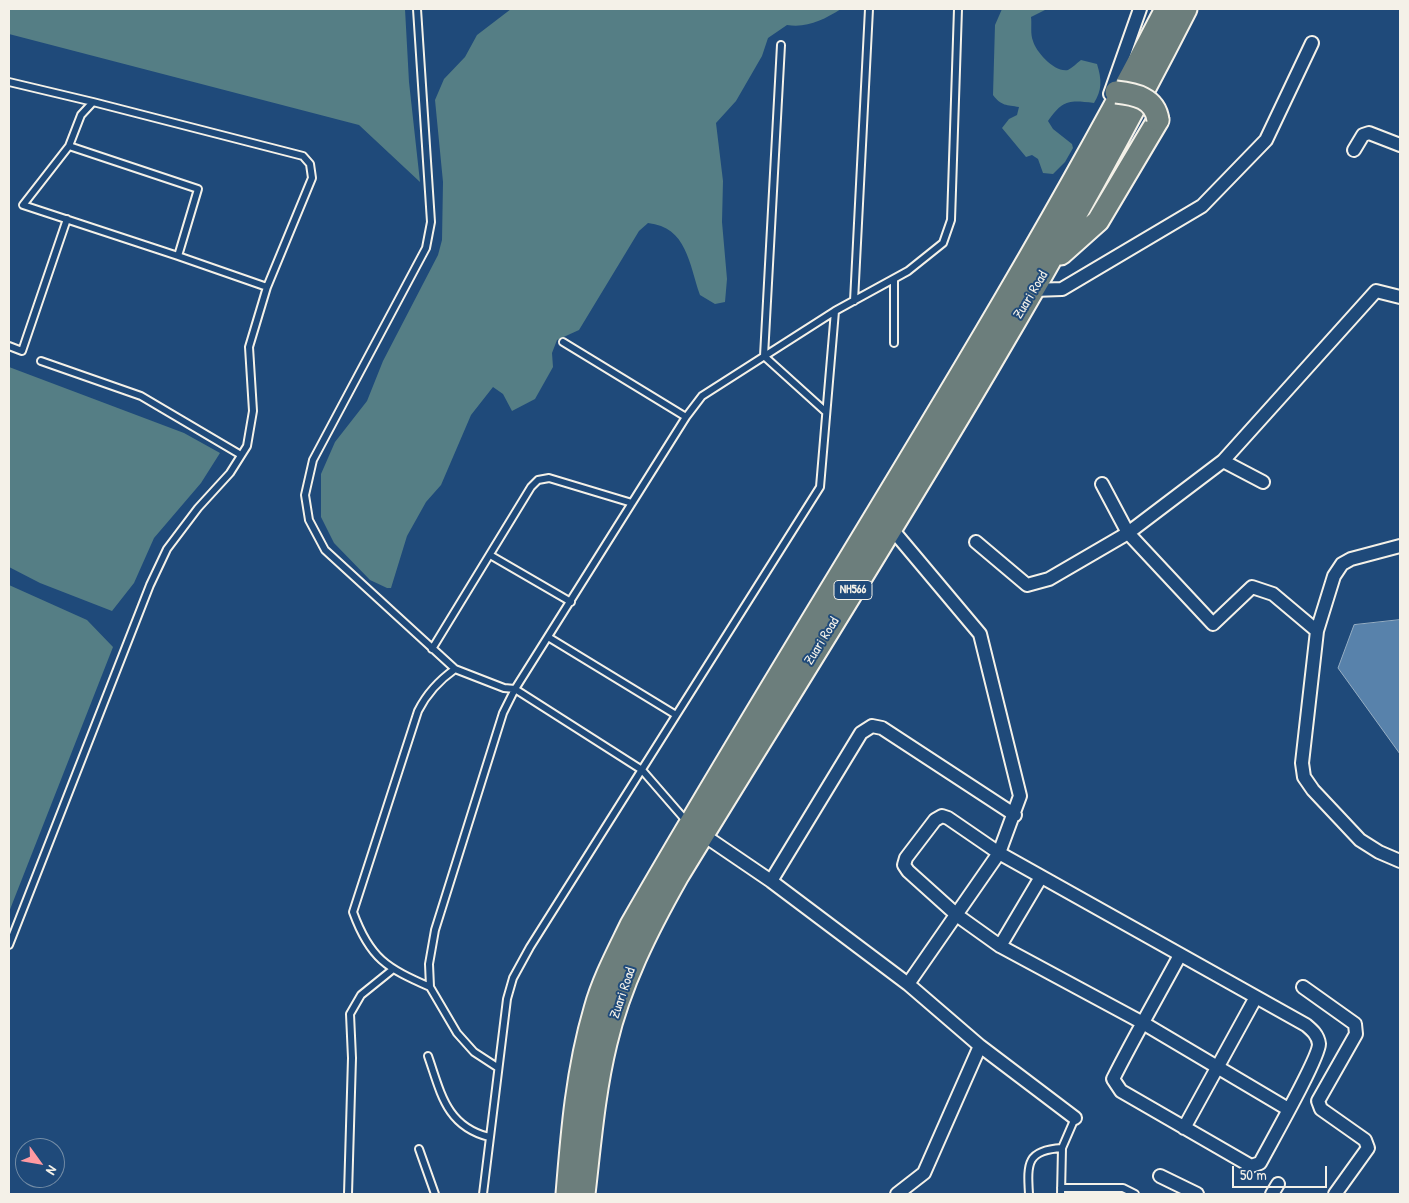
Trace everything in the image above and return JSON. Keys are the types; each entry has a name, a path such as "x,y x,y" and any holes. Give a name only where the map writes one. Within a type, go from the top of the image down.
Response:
{"highway":[{"name":"Zuari Road","path":"567,1194 582,1058 595,1008 630,925 696,830 891,528 1033,290 1041,259 1104,128 1166,9"},
{"name":"Zuari Road","path":"584,1194 595,1095 606,1041 626,978 647,930 696,830 1041,259 1137,107 1186,9"},
{"path":"1113,93 1135,94 1148,101 1157,111 1158,120 1098,221 1041,259 1035,231 1113,93"}],"street":[{"path":"1113,93 1140,9"},
{"path":"1033,290 1062,289 1202,206 1266,140 1312,43"},
{"path":"1354,150 1363,134 1368,132 1400,145"},
{"path":"976,542 1027,585 1048,579 1128,533 1222,461 1376,290 1400,297"},
{"path":"1222,461 1263,482"},
{"path":"1102,484 1128,533 1213,624 1252,587 1273,594 1317,631"},
{"path":"891,528 980,634 1020,796 999,853 958,916 908,984"},
{"path":"1400,546 1352,559 1342,564 1334,576 1317,631 1302,763 1304,777 1360,840 1379,852 1400,861"},
{"path":"771,881 861,733 872,726 882,728 1014,815"},
{"path":"1180,955 1143,1023 1113,1079 1121,1091 1250,1166 1260,1162 1316,1057 1319,1044 1315,1033 1306,1025 999,853 948,818 942,816 935,820 906,858 904,865 908,871 958,916 1000,946 1143,1023 1288,1109"},
{"path":"696,830 771,881 908,984 980,1046 1074,1118"},
{"path":"1000,946 1041,877"},
{"path":"1303,987 1355,1024 1356,1034 1318,1101 1321,1109 1365,1140 1368,1148 1334,1194"},
{"path":"1184,1128 1256,997"},
{"path":"897,1194 924,1173 980,1046"},
{"path":"1160,1176 1197,1194"}],"lane":[{"path":"410,9 417,11 431,222 426,248 313,460 305,495 309,520 325,550 455,669 504,688 515,689 642,770 696,830"},
{"path":"854,301 869,9"},
{"path":"497,1067 474,1052 457,1033 430,987 429,964 435,930 503,713 515,689 686,417 702,396 835,311 908,271 942,242 951,220 958,9"},
{"path":"764,356 781,45"},
{"path":"9,82 302,156 310,164 312,178 267,287 249,347 253,411 247,446 230,473 198,508 168,549 150,585 9,946"},
{"path":"93,102 81,115 69,146 23,205 267,287"},
{"path":"69,146 198,189 178,256"},
{"path":"9,346 22,351 67,219"},
{"path":"894,279 894,343"},
{"path":"483,1194 506,999 513,978 530,947 820,487 835,311"},
{"path":"563,342 686,417"},
{"path":"764,356 826,412"},
{"path":"41,361 141,396 241,455"},
{"path":"432,649 531,487 538,480 550,478 632,504"},
{"path":"490,555 571,602"},
{"path":"548,638 676,715"},
{"path":"430,987 392,970 373,952 360,932 353,912 418,711 425,696 441,679 455,669"},
{"path":"348,1194 352,1058 350,1014 361,996 392,970"},
{"path":"428,1056 445,1105 462,1125 490,1137"},
{"path":"1074,1118 1062,1148 1061,1191 1122,1188 1135,1194"},
{"path":"1029,1194 1028,1175 1031,1159 1044,1149 1062,1148"},
{"path":"419,1149 435,1194"}],"green space":[{"path":"9,9 405,9 409,82 420,182 359,125 9,34"},
{"path":"511,9 841,9 828,17 809,24 787,25 768,38 762,56 736,101 716,123 723,181 722,222 727,279 725,302 715,304 700,295 689,260 679,239 661,226 648,223 639,231 579,330 557,340 552,353 553,367 535,399 512,411 503,394 493,387 471,415 441,485 426,502 407,536 391,588 387,588 370,580 334,543 321,517 321,474 335,442 367,401 383,361 438,255 442,240 443,182 435,100 444,79 465,57 477,35"},
{"path":"1002,9 1047,9 1031,17 1032,38 1042,56 1057,68 1068,70 1081,60 1097,64 1100,85 1099,94 1094,103 1067,103 1062,105 1048,121 1053,129 1072,144 1073,148 1065,162 1053,174 1043,173 1038,159 1032,155 1026,157 1002,128 1009,119 1017,115 1019,107 1002,103 993,95 995,25"},
{"path":"9,367 184,433 220,453 201,483 154,538 134,583 112,611 40,583 9,567"},
{"path":"9,585 87,620 113,647 9,912"}],"water":[{"path":"1400,620 1400,754 1338,668 1354,625"}]}
